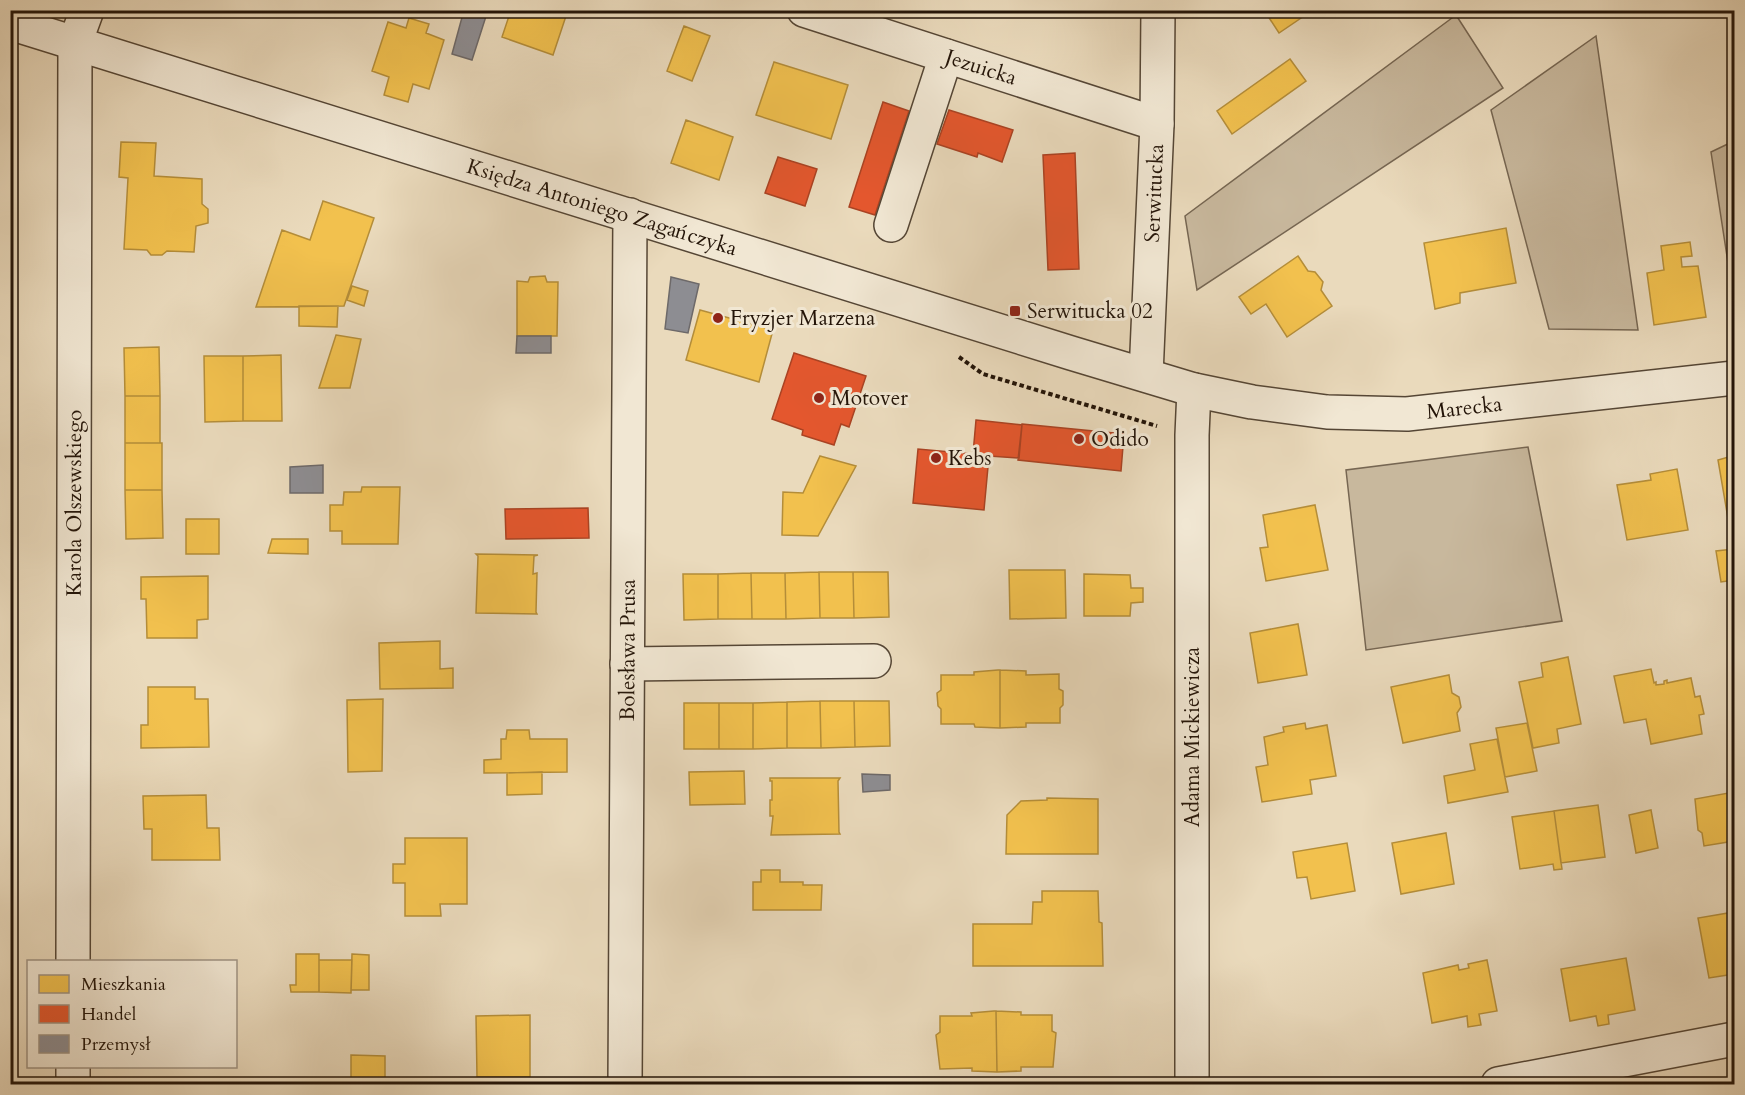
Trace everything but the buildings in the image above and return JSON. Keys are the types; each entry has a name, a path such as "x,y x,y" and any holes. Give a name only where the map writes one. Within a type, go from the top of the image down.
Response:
{"street":[{"name":"Karola Olszewskiego","path":"73,960 75,43 87,10"},
{"name":"Jezuicka","path":"804,10 1157,124"},
{"name":"Serwitucka","path":"1146,375 1157,124 1158,10"},
{"name":"Księdza Antoniego Zagańczyka","path":"10,23 1194,390"},
{"path":"891,225 946,56"},
{"name":"Bolesława Prusa","path":"626,1084 630,215"},
{"name":"Marecka","path":"1194,390 1252,402 1327,412 1407,414 1734,378"},
{"name":"Adama Mickiewicza","path":"1192,1084 1192,435 1194,390"},
{"path":"627,664 874,661"},
{"path":"1498,1084 1734,1038"},
{"path":"73,1068 73,1084"}],"shaded area":[{"path":"1456,15 1503,88 1197,290 1185,216"},
{"path":"1596,36 1638,330 1549,329 1491,110"},
{"path":"1734,141 1734,302 1711,152"},
{"path":"1528,447 1562,621 1366,650 1346,470"}],"place":[{"name":"Serwitucka 02","path":"1015,311"},
{"name":"Fryzjer Marzena","path":"718,318"},
{"name":"Motover","path":"819,398"},
{"name":"Odido","path":"1079,439"},
{"name":"Kebs","path":"936,458"}]}
